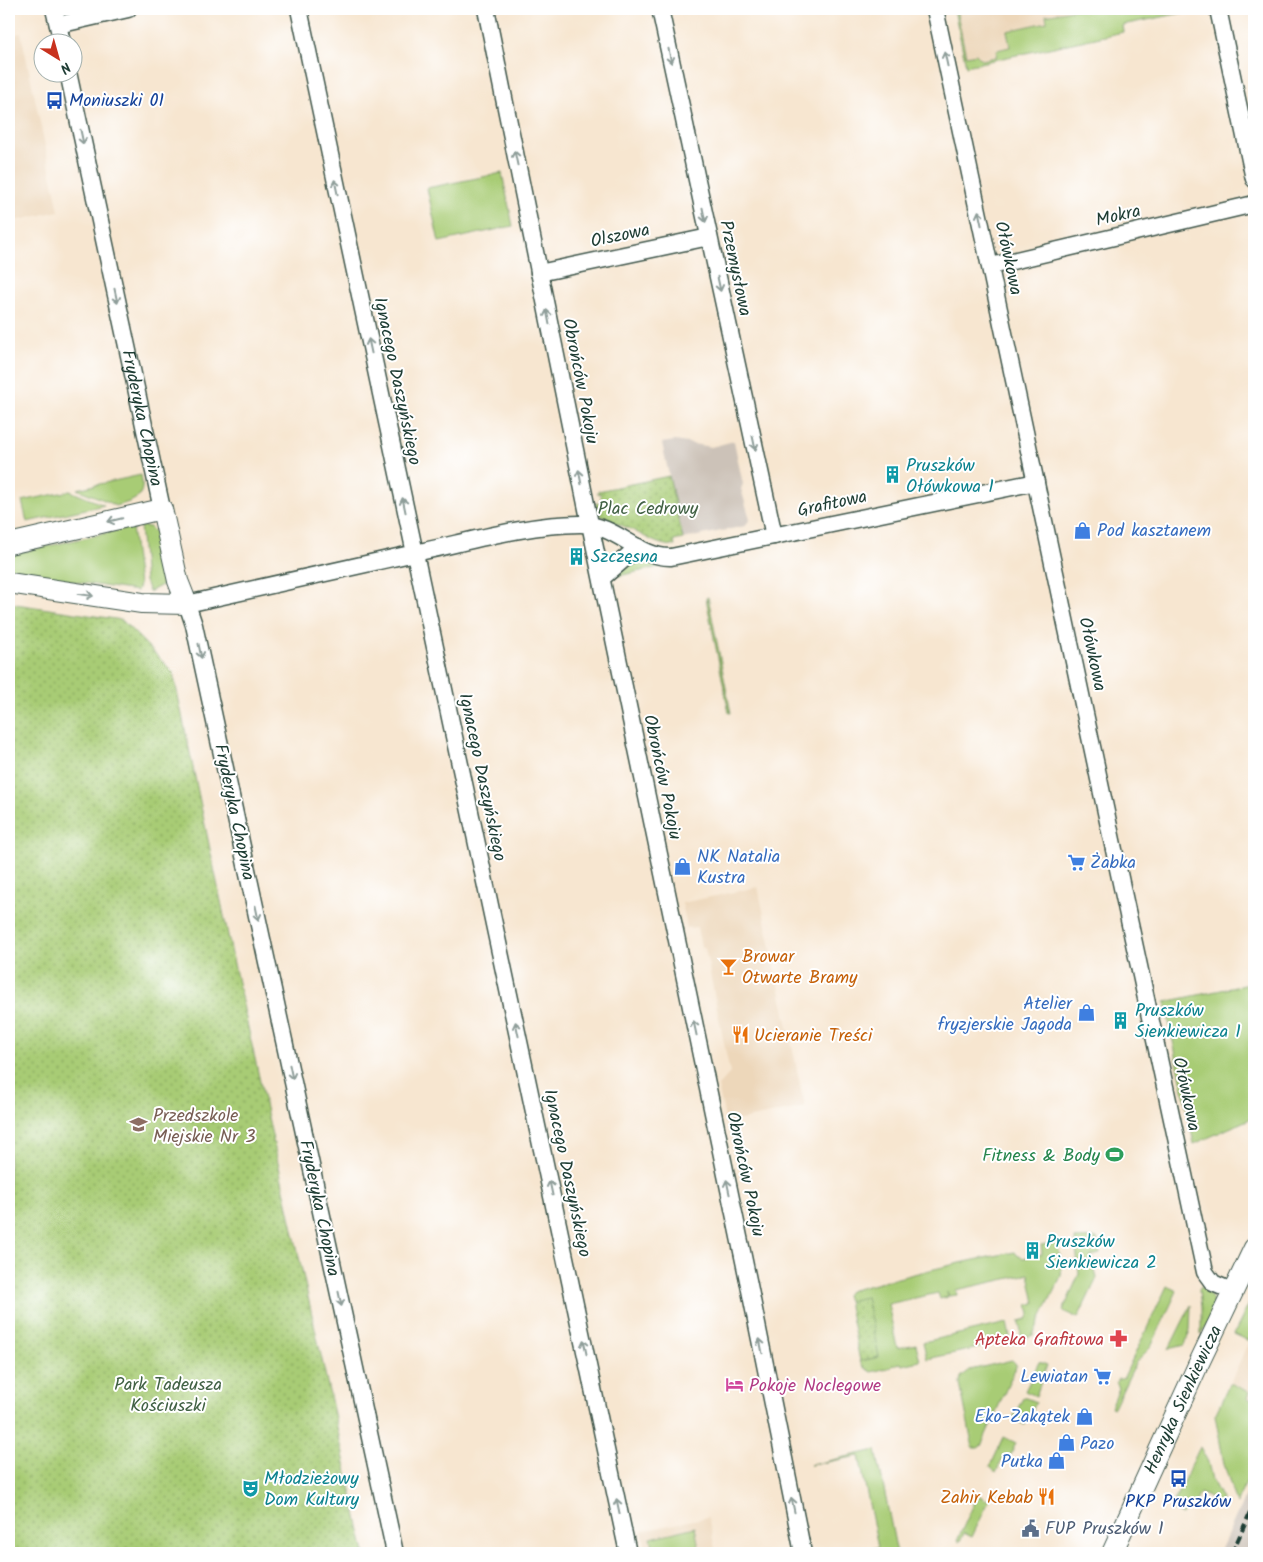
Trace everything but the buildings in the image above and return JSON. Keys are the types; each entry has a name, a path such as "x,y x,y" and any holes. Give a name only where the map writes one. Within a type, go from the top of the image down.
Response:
{"street":[{"path":"60,32 56,17 128,9"},
{"name":"Ignacego Daszyńskiego","path":"299,9 628,1553"},
{"name":"Obrońców Pokoju","path":"486,9 590,524 749,1285 802,1553"},
{"name":"Przemysłowa","path":"660,9 774,536"},
{"name":"Ołówkowa","path":"935,9 1205,1272 1213,1283 1234,1292"},
{"path":"1218,9 1254,179"},
{"name":"Fryderyka Chopina","path":"70,82 178,581 194,625 395,1553"},
{"name":"Mokra","path":"991,266 1254,204"},
{"name":"Olszowa","path":"539,273 709,237"},
{"name":"Grafitowa","path":"590,524 609,530 645,551 658,556 671,557 1036,482"},
{"path":"9,544 162,509"},
{"path":"9,583 142,603 187,604 532,529 590,524"},
{"path":"602,578 638,546"},
{"name":"Henryka Sienkiewicza","path":"1112,1553 1254,1248"}],"shaded area":[{"path":"954,9 1201,10 1122,25 1123,32 966,66"},
{"path":"21,33 59,211 9,222 9,36"},
{"path":"675,441 711,447 734,441 743,484 741,489 750,519 745,526 683,539 662,443"},
{"path":"758,887 805,1107 726,1123 718,1086 730,1073 705,948 701,946 697,927 687,928 682,903"},
{"path":"1254,1330 1254,1401 1247,1398 1249,1392 1230,1383"},
{"path":"1254,1476 1254,1553 1219,1553 1233,1523"},
{"path":"708,1517 716,1553 647,1553 642,1531"}],"green space":[{"path":"954,9 956,9 966,56 976,54 982,60 996,57 997,50 1010,47 1007,31 1047,22 1046,15 1076,9 1098,9 1099,11 1110,9 1192,9 1192,11 1122,25 1123,32 966,66"},
{"path":"502,173 513,226 439,242 427,188"},
{"path":"141,475 142,489 140,494 133,500 115,506 77,489"},
{"name":"Plac Cedrowy","path":"669,476 683,539 674,541 675,546 656,542 609,521 601,516 597,510 595,504 602,502 598,491"},
{"path":"70,491 104,505 27,522 22,501"},
{"path":"140,526 150,527 157,534 167,574 162,585 149,592 145,581"},
{"path":"132,527 139,585 137,591 9,572 9,555"},
{"path":"635,560 663,566 614,577"},
{"path":"708,597 731,713 729,713 706,598"},
{"name":"Park Tadeusza Kościuszki","path":"9,603 122,620 173,672 237,978 365,1553 9,1553"},
{"path":"1254,983 1254,1117 1194,1144 1165,1002"},
{"path":"1097,1238 1100,1254 1091,1256 1097,1278 1078,1318 1063,1311 1079,1274 1075,1239"},
{"path":"1057,1242 1062,1265 1061,1276 1033,1335 1021,1340 1020,1321 1027,1319 1030,1314 1028,1305 1035,1303 1029,1274 956,1290 957,1295 949,1296 947,1292 948,1297 940,1299 938,1293 888,1304 897,1348 916,1344 920,1361 892,1365 892,1367 871,1372 862,1366 860,1361 878,1357 866,1298 848,1301 846,1295 849,1291 994,1256 1015,1252 1023,1258 1042,1254 1041,1245"},
{"path":"1167,1286 1177,1291 1151,1347 1136,1362 1114,1408 1111,1407 1119,1388 1116,1382 1118,1379 1123,1379"},
{"path":"1201,1287 1210,1295 1213,1305 1211,1316 1201,1335 1199,1290"},
{"path":"866,1297 879,1357 860,1361 848,1301"},
{"path":"1252,1298 1254,1300 1254,1330 1249,1341 1234,1334"},
{"path":"1191,1305 1190,1330 1185,1345 1169,1349"},
{"path":"1007,1323 1011,1341 927,1359 923,1342"},
{"path":"1012,1360 1016,1364 1015,1369 981,1446 973,1448 960,1384 961,1377 970,1370"},
{"path":"1039,1362 1047,1365 1036,1396 1025,1391"},
{"path":"1230,1383 1249,1392 1247,1398 1254,1401 1254,1465 1236,1504 1224,1464 1215,1415"},
{"path":"1023,1398 1036,1402 1025,1425 1013,1418"},
{"path":"1004,1437 1016,1443 1008,1461 1003,1459 996,1472 990,1467"},
{"path":"1200,1447 1208,1462 1212,1480 1222,1499 1220,1503 1200,1493 1192,1510 1186,1508 1182,1515 1170,1509"},
{"path":"876,1450 897,1553 855,1553 878,1547 859,1456 810,1465"},
{"path":"978,1495 989,1501 972,1537 964,1533 960,1542 957,1541"},
{"path":"695,1527 700,1553 655,1553 651,1538"}],"railway":[{"path":"1232,1553 1254,1504"}],"place":[{"name":"Moniuszki 01","path":"55,100"},
{"name":"Pruszków Ołówkowa 1","path":"892,475"},
{"name":"Pod kasztanem","path":"1083,530"},
{"name":"Szczęsna","path":"577,556"},
{"name":"Żabka","path":"1076,862"},
{"name":"NK Natalia Kustra","path":"683,866"},
{"name":"Browar Otwarte Bramy","path":"728,966"},
{"name":"Atelier fryzjerskie Jagoda","path":"1086,1013"},
{"name":"Pruszków Sienkiewicza 1","path":"1121,1020"},
{"name":"Ucieranie Treści","path":"740,1035"},
{"name":"Przedszkole Miejskie Nr 3","path":"139,1125"},
{"name":"Fitness & Body","path":"1114,1155"},
{"name":"Pruszków Sienkiewicza 2","path":"1032,1251"},
{"name":"Apteka Grafitowa","path":"1118,1339"},
{"name":"Lewiatan","path":"1102,1376"},
{"name":"Pokoje Noclegowe","path":"735,1385"},
{"name":"Eko-Zakątek","path":"1084,1416"},
{"name":"Pazo","path":"1066,1443"},
{"name":"Putka","path":"1057,1461"},
{"name":"PKP Pruszków","path":"1178,1478"},
{"name":"Młodzieżowy Dom Kultury","path":"250,1488"},
{"name":"Zahir Kebab","path":"1047,1497"},
{"name":"FUP Pruszków 1","path":"1031,1528"}]}
